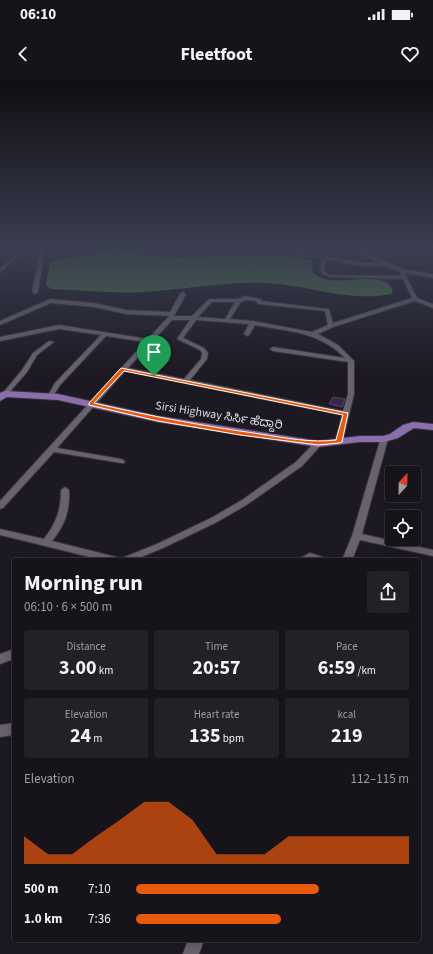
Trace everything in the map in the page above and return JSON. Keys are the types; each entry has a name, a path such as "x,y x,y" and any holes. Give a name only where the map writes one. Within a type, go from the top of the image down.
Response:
{"main road":[{"name":"Sirsi Highway ಸಿರ್ಸಿ ಹೆದ್ದಾರಿ","path":"2,395 50,397 166,420 318,444 360,439 384,440 412,425 433,427"}],"street":[{"path":"411,290 415,299"},
{"path":"0,506 171,316 183,294"},
{"path":"185,382 204,359 205,352 202,349 180,339 194,318 211,300 239,301 245,298 259,300 258,302 327,310 331,326"},
{"path":"313,334 331,326 415,299 433,306"},
{"path":"0,323 50,301 94,305 126,312 253,323 313,334 336,346 351,360 351,394 339,442"},
{"path":"226,321 239,301"},
{"path":"247,334 253,323"},
{"path":"0,339 59,327 149,341"},
{"path":"50,397 57,384 105,334"},
{"path":"2,395 25,372 35,354 51,342"},
{"path":"273,349 351,360"},
{"path":"123,369 346,414"},
{"path":"348,558 357,536 384,440"},
{"path":"130,558 214,520 245,502 299,464 318,444"},
{"path":"52,449 121,461"},
{"path":"46,543 60,526 66,509 65,490"},
{"path":"0,532 108,558"},
{"path":"357,536 433,553"},
{"path":"145,558 149,550"},
{"path":"307,558 310,556 316,558"},
{"path":"0,660 12,655"},
{"path":"0,732 12,729"}],"shaded area":[{"path":"66,290 169,290 131,292"},
{"path":"316,290 393,290 391,294 375,296 343,295"}],"building":[{"path":"333,397 345,399 342,407 329,404"}],"route":[{"path":"123,369 154,376 346,414 339,442 318,444 240,433 158,419 91,404 123,369"}]}
